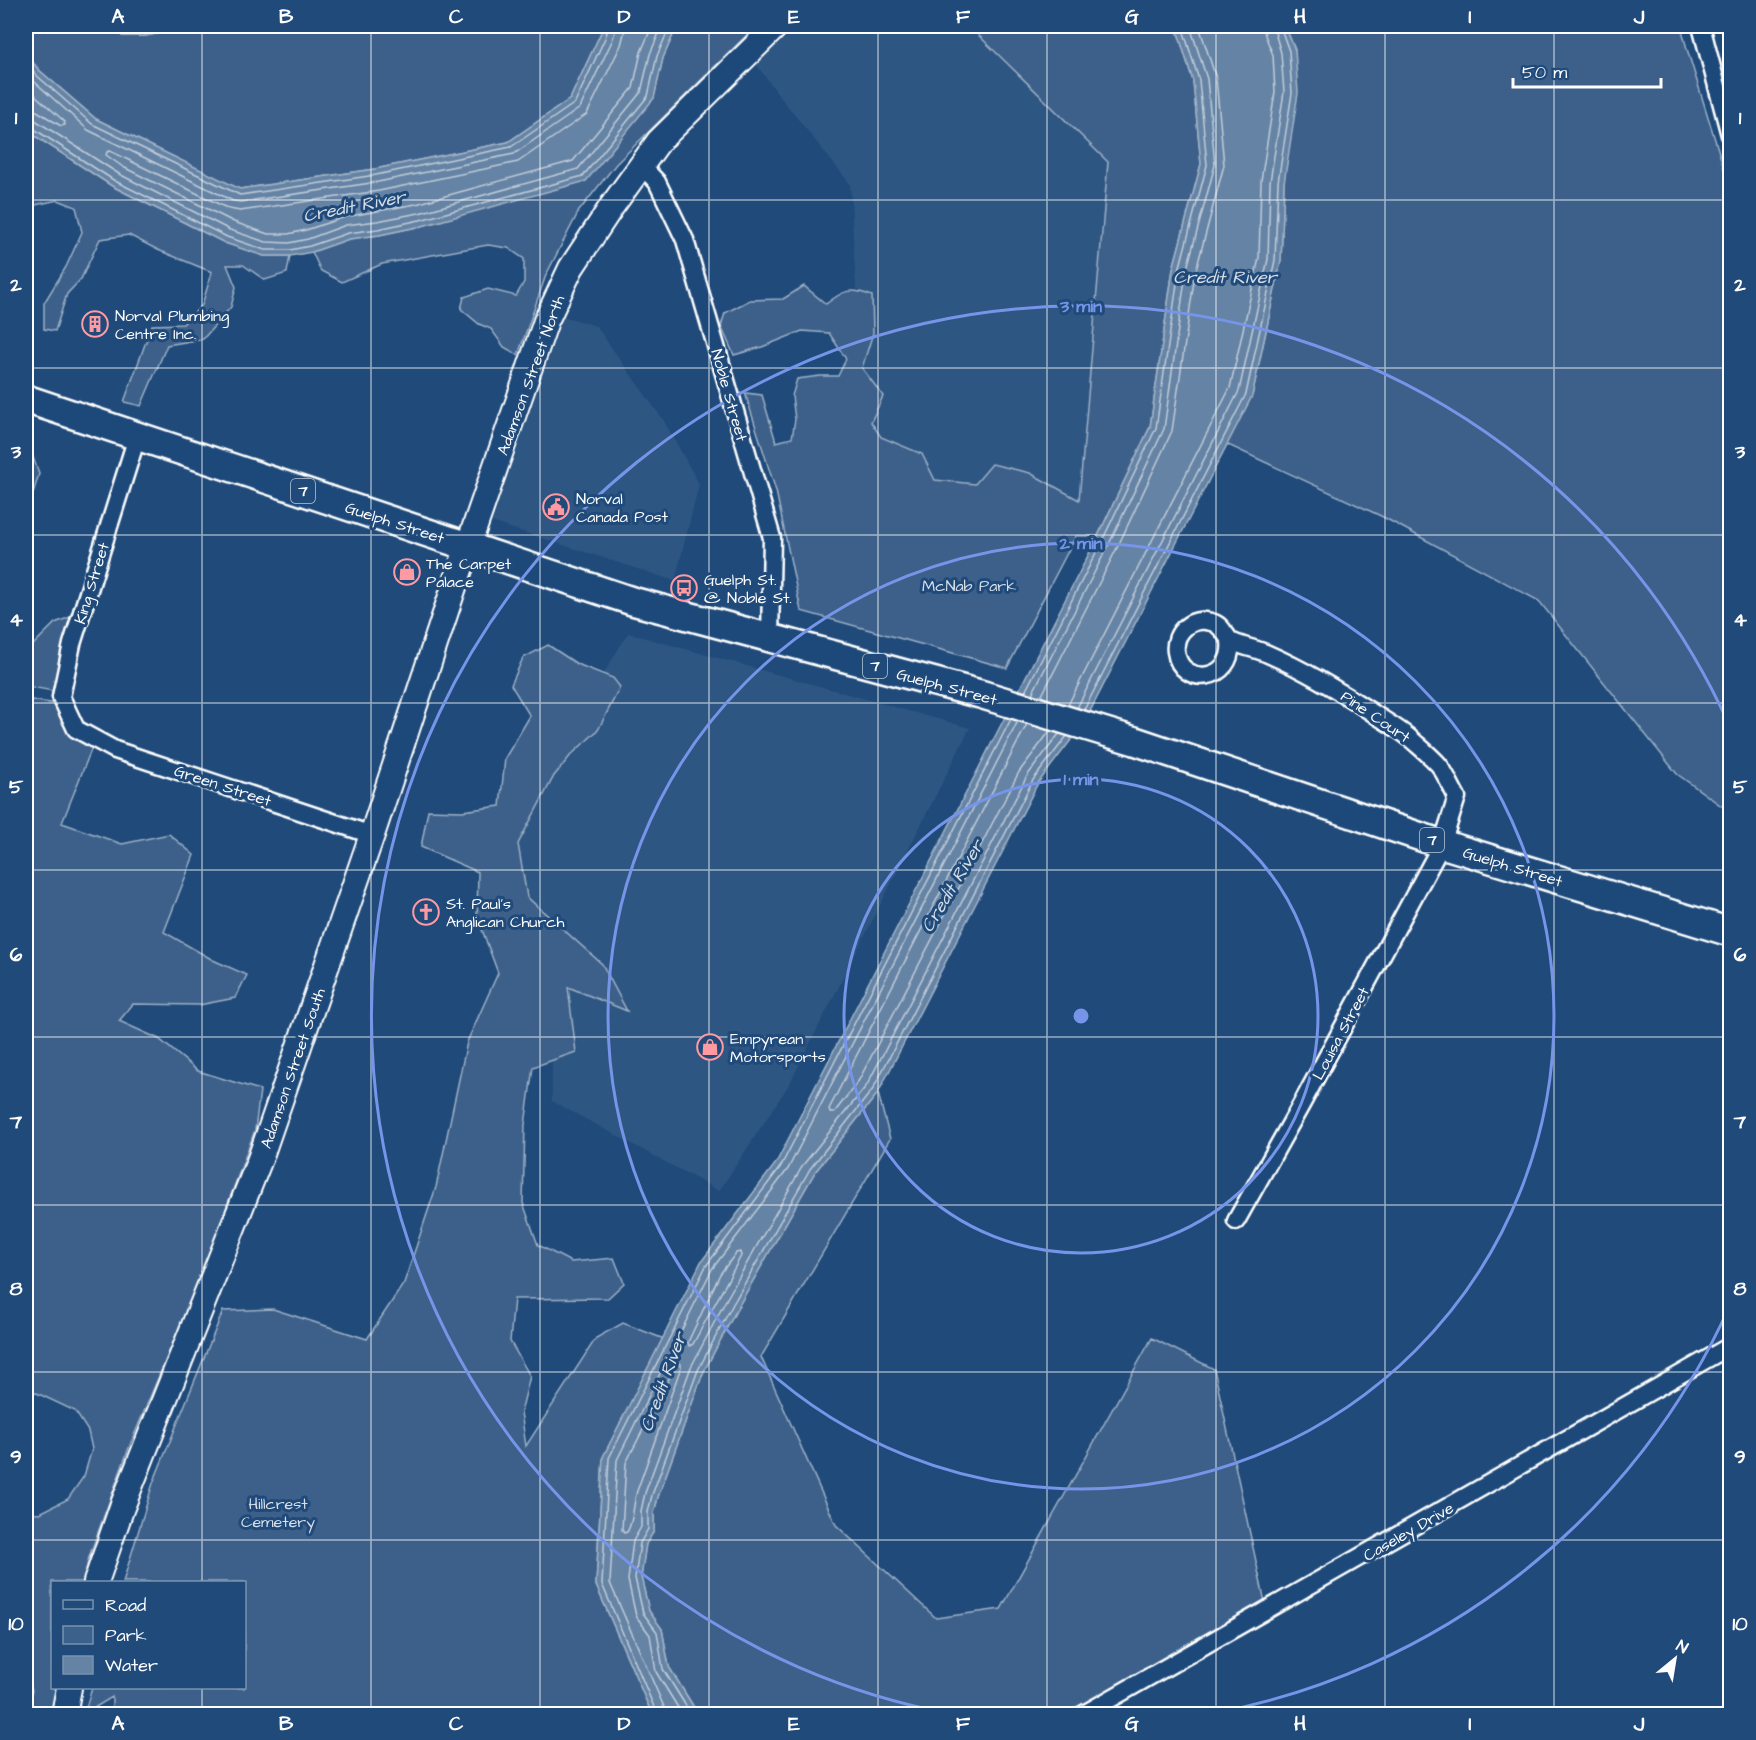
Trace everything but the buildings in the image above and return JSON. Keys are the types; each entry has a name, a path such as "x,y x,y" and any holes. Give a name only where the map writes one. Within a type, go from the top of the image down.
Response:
{"main road":[{"name":"Adamson Street North","path":"468,546 546,321 572,268 612,206 659,141 776,26"},
{"name":"Guelph Street","path":"26,399 632,601 980,694 1105,732 1442,844 1731,932"},
{"name":"Adamson Street South","path":"96,1581 122,1507 260,1160 372,835 468,546"},
{"path":"64,1714 69,1689"}],"street":[{"path":"1701,26 1731,135"},
{"name":"Noble Street","path":"641,165 657,182 685,240 772,538 770,638"},
{"name":"King Street","path":"76,729 61,697 69,655 137,436"},
{"name":"Pine Court","path":"1230,641 1267,653 1341,691 1410,738 1440,766 1457,797 1442,844"},
{"name":"Green Street","path":"76,729 116,750 372,835"},
{"name":"Louisa Street","path":"1236,1221 1442,844"},
{"name":"Caseley Drive","path":"1084,1714 1731,1346"}],"shaded area":[{"path":"799,26 969,26 1108,162 1079,500 935,480 922,454 881,437 871,422 883,396 862,368 873,333 872,296 856,289 850,184 756,64"},
{"path":"563,316 596,326 664,421 699,484 675,581 492,522"},
{"path":"628,633 970,728 790,1083 719,1191 552,1101 552,981 504,860 538,783"}],"green space":[{"path":"26,26 121,26 122,36 145,36 198,26 604,26 570,99 508,142 375,169 239,189 96,119 39,70 26,54"},
{"path":"677,26 756,26 616,164 579,211 546,275 518,355 504,347 491,329 479,324 461,309 464,297 488,289 516,296 524,282 524,259 508,248 488,245 382,264 342,282 321,271 312,252 349,239 422,226 492,206 630,126 654,98 663,58"},
{"name":"McNab Park","path":"969,26 1176,26 1193,81 1201,164 1173,269 1150,427 1098,536 1076,536 1007,668 801,611 776,491 745,393 762,395 776,442 792,438 795,419 792,396 797,379 838,376 846,359 829,333 802,331 734,355 721,326 725,313 750,300 783,299 804,286 826,304 848,291 858,291 872,296 873,333 862,368 883,396 871,422 881,437 922,454 935,480 975,484 992,464 1030,473 1079,500 1108,162"},
{"path":"1285,26 1681,26 1730,188 1730,812 1677,774 1539,601 1383,517 1226,444 1252,396 1281,261 1284,183 1295,50"},
{"path":"26,130 112,186 225,243 264,256 290,256 287,273 265,280 243,265 227,265 236,287 231,307 203,339 167,345 141,406 124,402 152,325 183,324 202,305 212,272 158,250 129,235 100,239 81,279 67,294 55,331 44,329 44,303 66,267 82,232 76,207 58,200 26,207"},
{"path":"26,437 39,474 26,516"},
{"path":"70,617 81,624 58,692 26,686 26,652 55,623"},
{"name":"Hillcrest Cemetery","path":"548,645 577,664 613,678 620,687 598,730 571,755 554,776 518,844 527,897 602,964 627,1011 568,987 576,1052 533,1067 525,1125 523,1203 538,1245 571,1262 614,1258 624,1283 608,1298 514,1299 510,1341 530,1376 521,1412 526,1446 596,1338 623,1323 664,1339 603,1457 596,1585 652,1714 112,1714 112,1697 84,1714 92,1689 246,1689 246,1581 123,1581 153,1483 223,1311 273,1309 367,1339 404,1283 436,1187 467,1042 498,973 477,916 478,872 421,847 428,810 462,811 500,806 505,758 530,716 511,685 523,658"},
{"path":"26,699 56,704 62,719 93,745 62,823 122,844 169,834 194,855 164,932 213,960 247,975 235,998 199,1005 133,1004 119,1021 159,1039 198,1071 260,1090 255,1130 203,1271 130,1445 89,1557 83,1581 51,1581 51,1689 58,1689 53,1714 28,1714 32,1690 26,1671 26,1512 40,1513 68,1499 84,1476 92,1449 88,1431 75,1411 26,1388"},
{"path":"878,1093 890,1139 761,1357 836,1525 936,1618 1001,1609 1152,1338 1214,1369 1268,1616 1061,1714 698,1714 669,1667 662,1629 649,1611 641,1577 646,1543 654,1531 654,1513 658,1497 703,1373 738,1307 815,1172"}],"water":[{"path":"121,26 198,26 145,36 122,36"},
{"name":"Credit River","path":"604,26 677,26 663,58 654,98 586,181 422,226 349,239 312,252 290,256 264,256 225,243 112,186 26,130 26,54 39,70 96,119 240,189 375,169 508,142 570,99"},
{"name":"Credit River","path":"1176,26 1285,26 1295,50 1298,93 1284,183 1281,261 1252,396 1084,723 1038,783 878,1093 815,1172 703,1373 658,1497 654,1513 654,1531 646,1544 641,1577 649,1611 662,1629 669,1667 698,1714 652,1714 596,1585 603,1457 701,1262 776,1163 1098,536 1150,427 1173,269 1201,164 1193,81"}],"place":[{"name":"Norval Plumbing Centre Inc.","path":"95,324"},
{"name":"Norval Canada Post","path":"556,507"},
{"name":"The Carpet Palace","path":"407,572"},
{"name":"Guelph St. @ Noble St.","path":"684,588"},
{"name":"St. Paul's Anglican Church","path":"426,912"},
{"name":"Empyrean Motorsports","path":"710,1047"}]}
